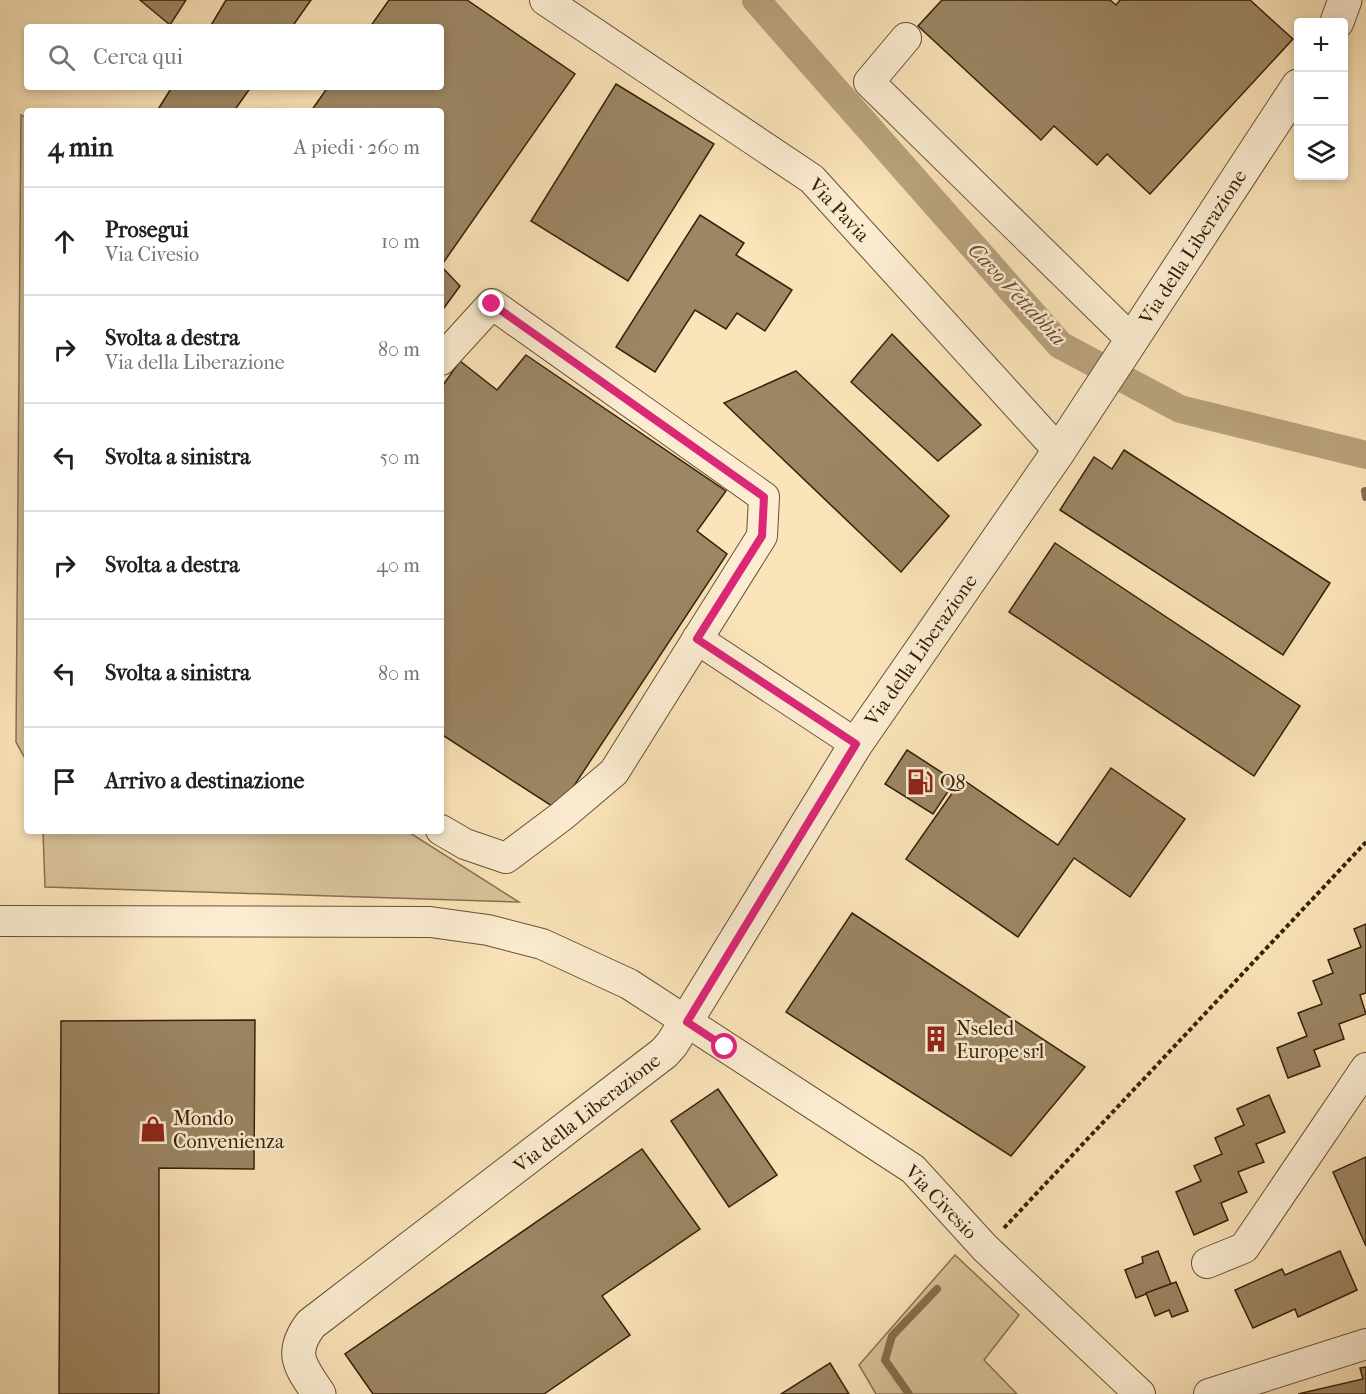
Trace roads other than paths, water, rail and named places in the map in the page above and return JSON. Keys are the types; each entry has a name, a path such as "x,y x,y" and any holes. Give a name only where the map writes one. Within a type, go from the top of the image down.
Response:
{"street":[{"name":"Via Pavia","path":"545,0 812,178 1059,452"},
{"path":"1338,18 1345,0"},
{"path":"906,38 869,82 1128,347"},
{"name":"Via della Liberazione","path":"319,1394 300,1364 298,1349 301,1336 310,1324 664,1053 687,1022 856,744 1059,452 1294,94"},
{"path":"444,357 492,304 764,497 762,536 614,772 562,816 506,858 465,844 444,832"},
{"path":"697,639 856,744"},
{"name":"Via Civesio","path":"0,921 430,922 488,930 543,944 629,984 913,1169 985,1248 1140,1394"},
{"path":"1207,1263 1244,1248 1357,1099 1366,1068"},
{"path":"1209,1394 1366,1344"}],"waterway":[{"name":"Cavo Vettabbia","path":"756,0 1060,345 1180,409 1366,455"},
{"path":"1365,491 1366,497"},
{"path":"909,1394 885,1360 892,1336 937,1289"}],"place":[{"name":"Q8","path":"920,782"},
{"name":"Nseled Europe srl","path":"936,1039"},
{"name":"Mondo Convenienza","path":"153,1129"}]}
